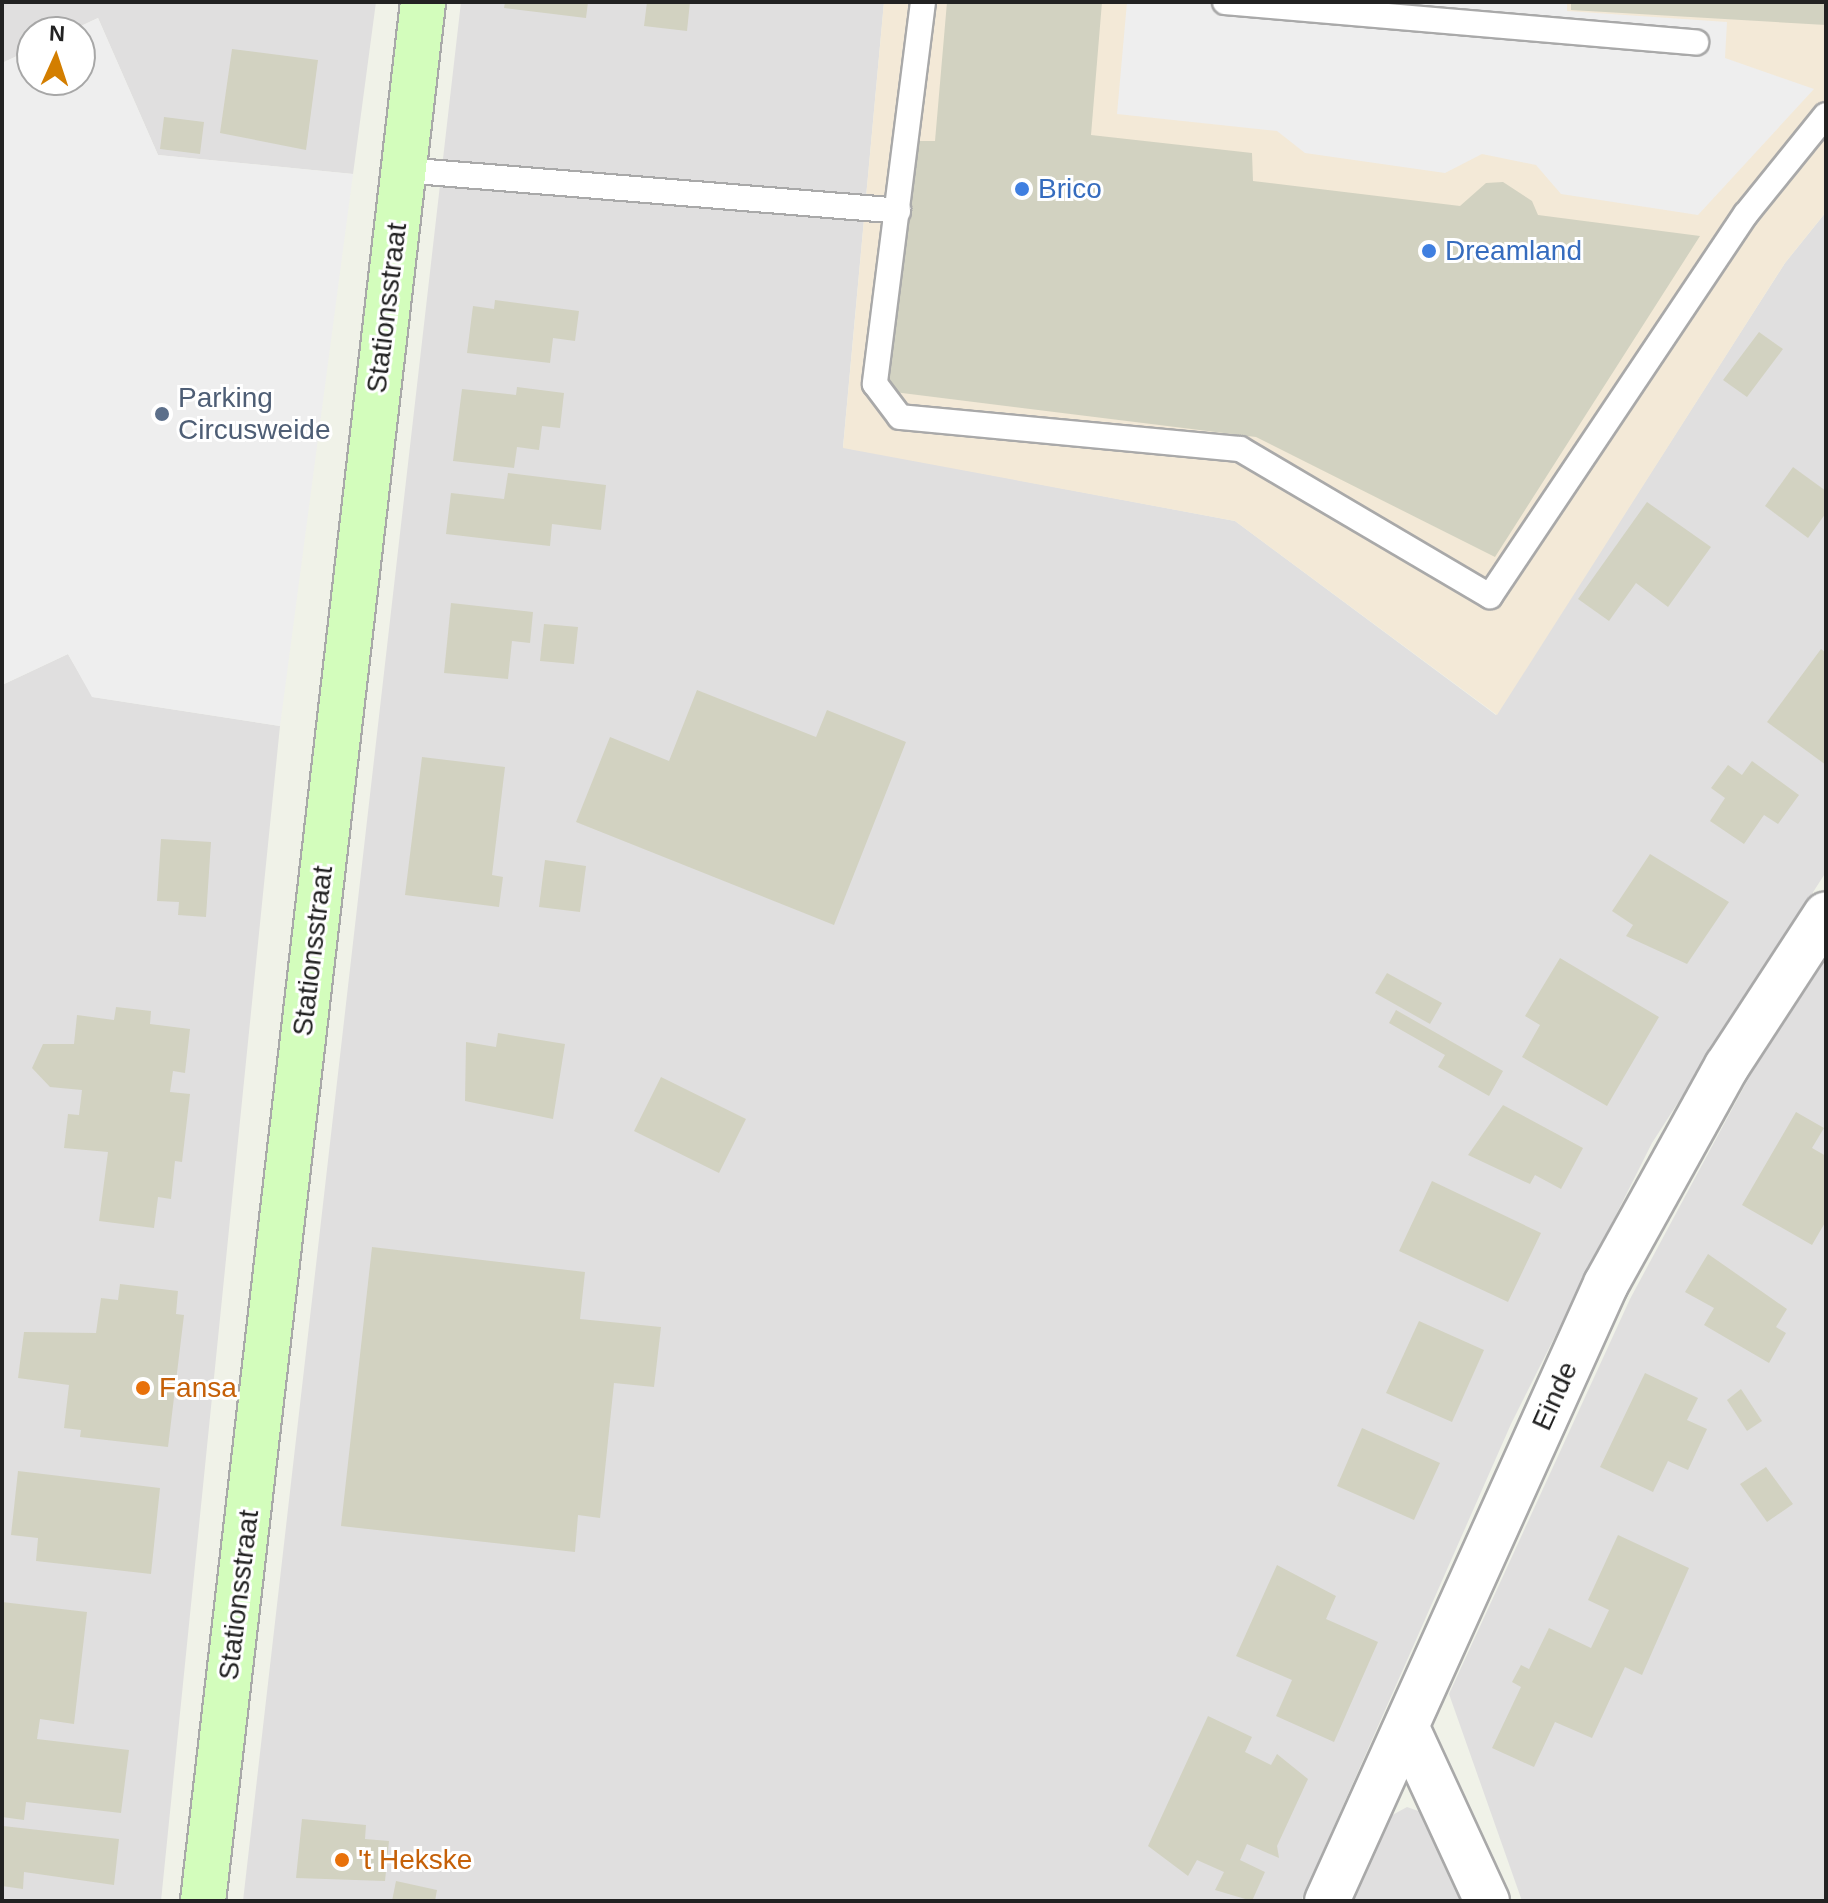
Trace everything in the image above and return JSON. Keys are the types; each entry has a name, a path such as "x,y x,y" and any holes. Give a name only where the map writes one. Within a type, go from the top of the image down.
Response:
{"main road":[{"name":"Stationsstraat","path":"203,1901 423,2"}],"street":[{"name":"Einde","path":"1327,1901 1606,1284 1727,1066 1826,914"},
{"path":"1407,1728 1487,1901"}],"lane":[{"path":"923,2 875,384 900,417 1240,449 1490,596 1746,214 1826,115"},
{"path":"1225,2 1476,13 1696,42"},
{"path":"403,170 898,211"}],"shaded area":[{"path":"2,2 376,2 353,174 158,155 96,16 16,16 16,56 2,63"},
{"path":"461,2 884,2 843,447 1235,521 1496,715 1785,263 1826,212 1826,872 1652,1143 1511,1424 1301,1901 243,1901"},
{"path":"884,2 1826,2 1826,212 1785,263 1497,715 1235,521 843,448"},
{"path":"1127,2 1567,2 1567,11 1727,22 1725,58 1814,89 1698,215 1561,194 1536,165 1482,154 1445,173 1305,153 1277,131 1117,114"},
{"name":"Parking Circusweide","path":"96,19 158,155 353,174 280,726 92,697 68,654 2,685 2,63 16,56 16,96 96,96"},
{"path":"68,654 93,697 280,726 161,1901 2,1901 2,685"},
{"path":"1826,954 1826,1901 1522,1901 1449,1694 1630,1299 1782,1016"},
{"path":"1407,1807 1427,1814 1468,1901 1348,1901 1387,1818"}],"building":[{"path":"505,2 588,2 586,18 504,8"},
{"path":"647,2 690,2 687,31 644,26"},
{"path":"947,2 1102,2 1091,135 1252,153 1253,181 1460,206 1486,183 1503,182 1532,201 1538,215 1700,236 1495,557 1256,437 886,391 918,141 935,141"},
{"path":"1571,2 1826,2 1826,25 1571,10"},
{"path":"232,49 318,60 306,150 220,133"},
{"path":"164,117 204,122 200,154 160,149"},
{"path":"495,300 579,311 575,341 553,338 550,363 467,353 473,306 494,309"},
{"path":"1759,332 1783,349 1747,397 1723,380"},
{"path":"517,387 564,393 560,428 542,426 539,450 517,447 514,468 453,461 462,389 516,395"},
{"path":"1793,467 1826,491 1826,513 1808,538 1765,506"},
{"path":"508,473 606,485 601,530 552,524 550,546 446,534 451,493 504,499"},
{"path":"1647,502 1711,547 1668,607 1636,583 1609,621 1578,599"},
{"path":"451,603 533,612 530,643 512,641 508,679 444,673"},
{"path":"544,624 578,627 574,664 540,661"},
{"path":"1821,649 1826,653 1826,765 1767,722"},
{"path":"697,690 816,737 827,710 906,742 834,925 576,822 610,737 669,761"},
{"path":"422,757 505,767 492,875 503,877 499,907 405,895"},
{"path":"1752,761 1799,795 1778,824 1764,815 1744,844 1710,821 1725,798 1711,788 1728,765 1742,775"},
{"path":"161,839 211,842 206,917 178,915 179,902 157,901"},
{"path":"1650,854 1729,902 1687,964 1626,936 1633,925 1612,911"},
{"path":"545,860 586,866 580,912 539,907"},
{"path":"1560,958 1659,1017 1607,1106 1522,1057 1540,1025 1525,1016"},
{"path":"1387,973 1442,1003 1430,1024 1375,993"},
{"path":"116,1007 151,1011 150,1024 190,1029 185,1073 173,1071 170,1092 190,1094 182,1162 175,1161 171,1199 158,1197 154,1228 99,1221 108,1152 64,1148 68,1114 79,1115 82,1090 50,1087 32,1068 43,1044 74,1044 77,1015 114,1020"},
{"path":"1396,1010 1503,1071 1489,1096 1438,1067 1445,1055 1389,1023"},
{"path":"498,1033 565,1044 553,1119 465,1101 466,1042 496,1047"},
{"path":"661,1077 746,1119 719,1173 634,1131"},
{"path":"1503,1105 1583,1148 1561,1189 1535,1175 1530,1184 1468,1155"},
{"path":"1796,1112 1824,1128 1812,1148 1826,1156 1826,1221 1812,1245 1742,1205"},
{"path":"1432,1181 1541,1233 1508,1302 1399,1251"},
{"path":"372,1247 585,1272 580,1319 661,1327 654,1387 614,1383 600,1518 578,1515 575,1552 341,1526"},
{"path":"1708,1254 1787,1309 1776,1327 1786,1333 1769,1363 1704,1325 1714,1308 1685,1292"},
{"path":"120,1284 178,1291 176,1314 184,1315 168,1447 80,1437 81,1430 64,1428 69,1385 18,1378 24,1332 96,1333 101,1298 118,1300"},
{"path":"1419,1321 1484,1350 1452,1422 1386,1393"},
{"path":"1645,1373 1698,1398 1687,1420 1707,1429 1688,1470 1668,1461 1653,1492 1600,1467"},
{"path":"1741,1389 1762,1421 1747,1431 1727,1400"},
{"path":"1362,1428 1440,1463 1414,1520 1337,1486"},
{"path":"1766,1467 1793,1504 1767,1522 1740,1484"},
{"path":"18,1471 160,1488 151,1574 36,1561 38,1538 11,1535"},
{"path":"1618,1535 1689,1568 1642,1675 1625,1667 1592,1738 1555,1722 1534,1767 1492,1748 1521,1687 1512,1682 1521,1665 1529,1669 1549,1628 1591,1648 1609,1610 1588,1600"},
{"path":"1277,1565 1336,1596 1326,1619 1378,1642 1334,1742 1276,1716 1292,1680 1236,1656"},
{"path":"2,1602 87,1612 74,1724 40,1719 37,1739 129,1750 121,1813 26,1802 24,1820 2,1817"},
{"path":"1208,1716 1252,1737 1245,1752 1271,1765 1277,1754 1308,1779 1277,1846 1279,1858 1247,1844 1240,1860 1265,1872 1252,1901 1215,1890 1224,1872 1197,1860 1188,1876 1148,1846"},
{"name":"'t Hekske","path":"302,1819 366,1825 365,1839 389,1841 385,1881 296,1878"},
{"path":"3,1826 119,1839 114,1885 24,1872 23,1889 2,1886"},
{"path":"396,1881 437,1890 435,1901 392,1901"}],"place":[{"name":"Brico","path":"1022,189"},
{"name":"Dreamland","path":"1429,251"},
{"name":"Parking Circusweide","path":"162,414"},
{"name":"Fansa","path":"143,1388"},
{"name":"'t Hekske","path":"342,1860"}]}
